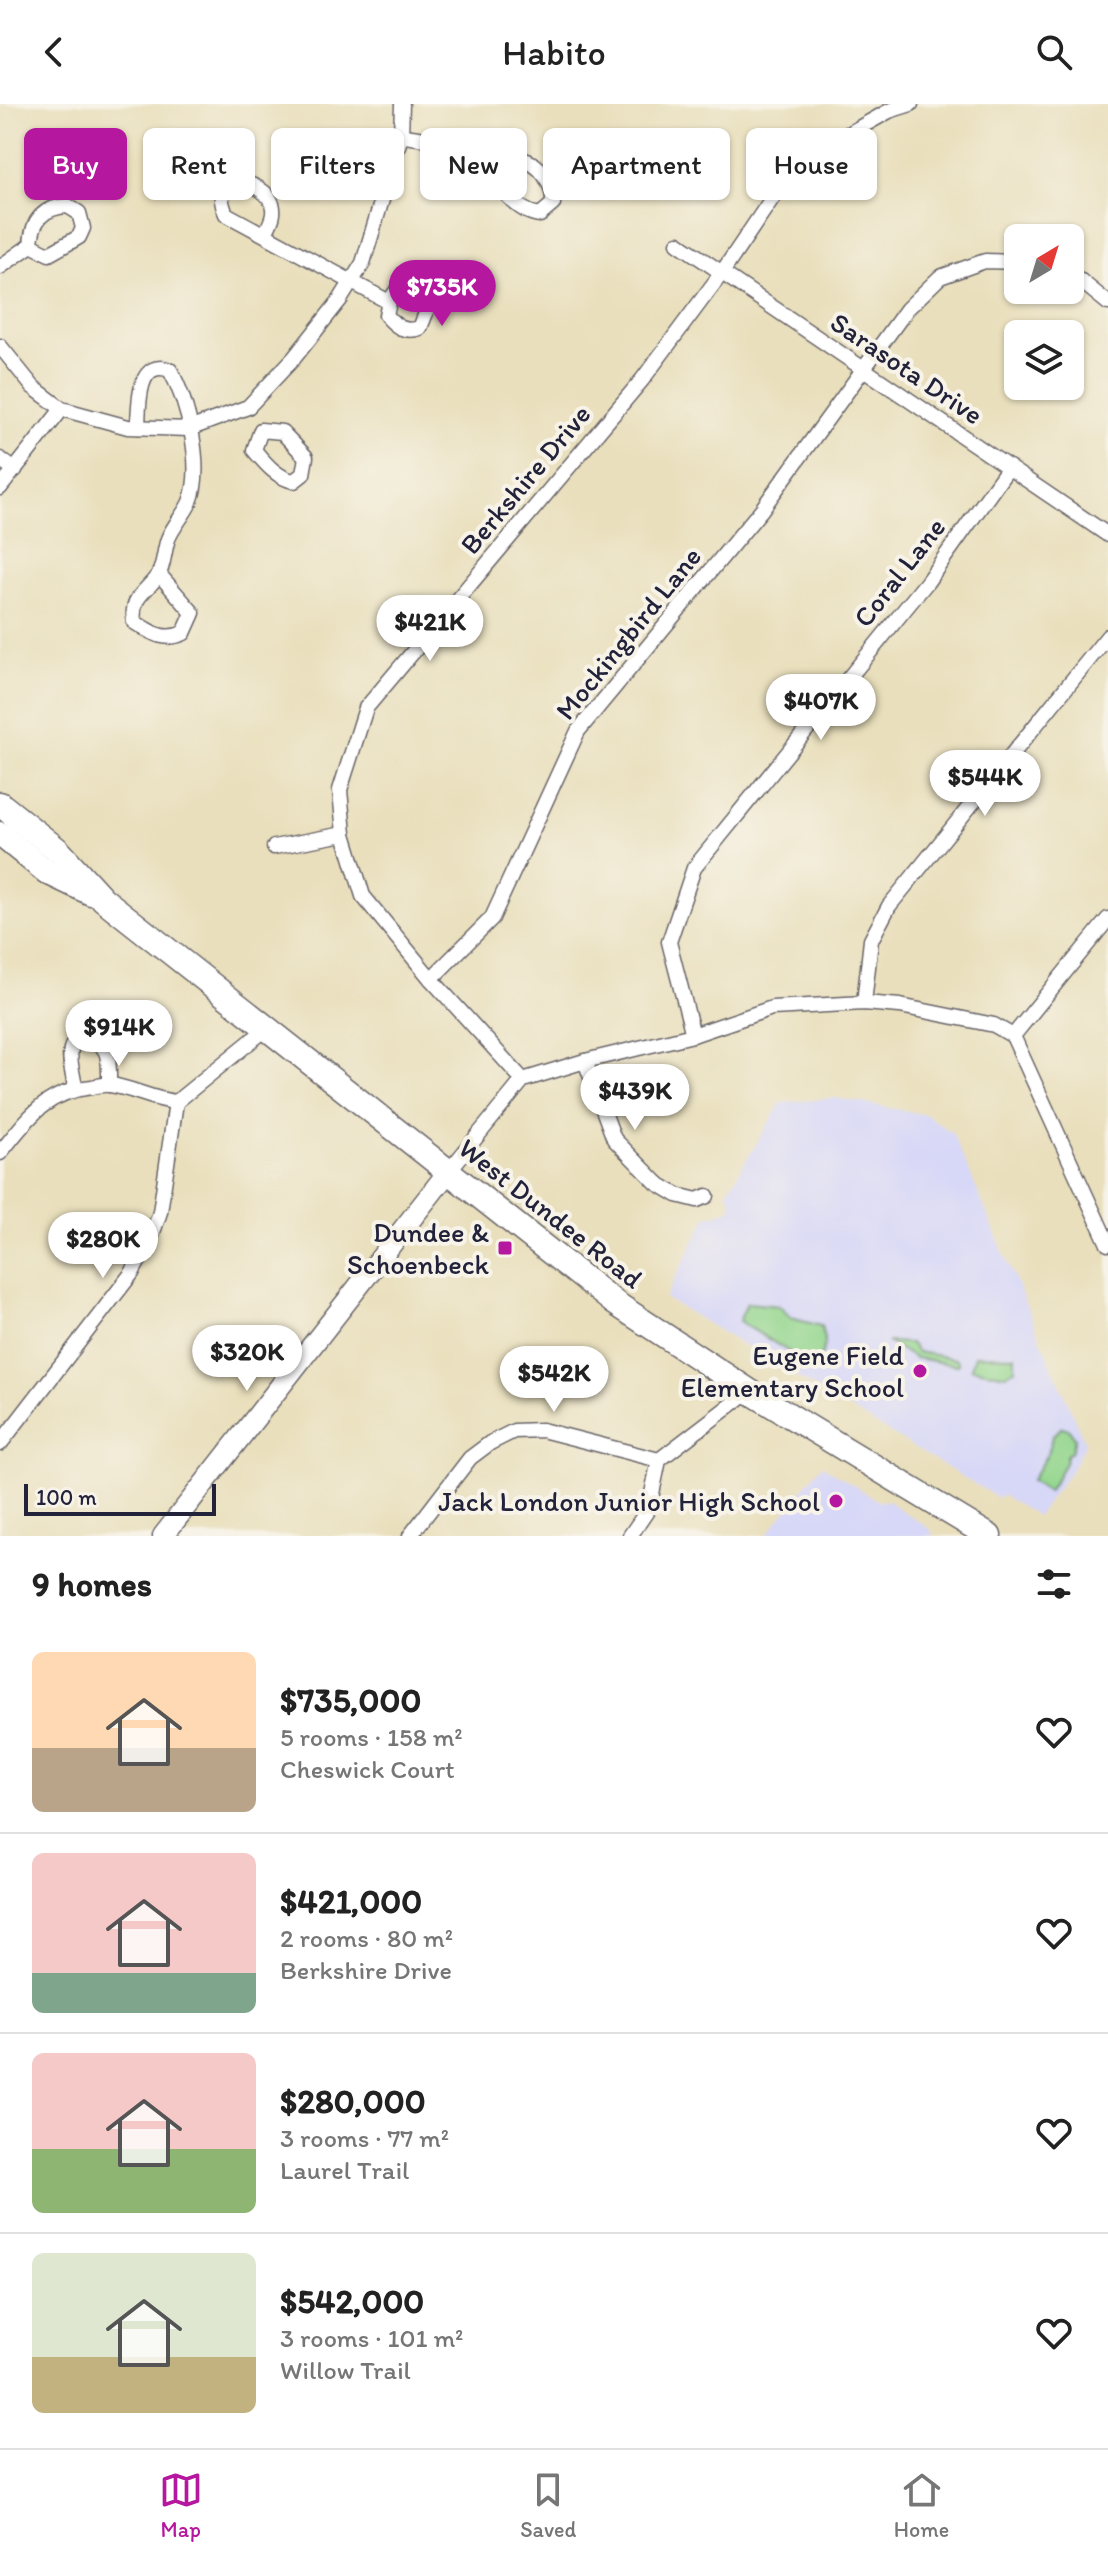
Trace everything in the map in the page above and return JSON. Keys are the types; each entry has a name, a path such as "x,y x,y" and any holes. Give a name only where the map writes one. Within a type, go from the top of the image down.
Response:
{"main road":[{"path":"0,804 59,851 103,899"},
{"path":"0,834 47,872 103,899"},
{"name":"West Dundee Road","path":"103,899 615,1303 749,1391 989,1536"},
{"path":"163,1536 448,1172"}],"street":[{"path":"401,128 402,104"},
{"name":"Berkshire Drive","path":"523,1080 431,979 363,896 344,834 340,790 366,708 642,380 721,274 775,194 834,142 889,111 911,104"},
{"path":"517,159 532,164 554,191 553,204 540,215 529,214 501,186 492,164 517,159"},
{"path":"3,356 33,387 62,409 128,427 189,429 248,407 294,358 352,282 363,263 382,200"},
{"path":"265,234 389,302"},
{"name":"Sarasota Drive","path":"678,243 1108,535"},
{"path":"0,267 31,245"},
{"name":"Mockingbird Lane","path":"431,979 492,918 578,731 762,509 907,309 940,277 985,261 1004,262"},
{"path":"1084,283 1108,303"},
{"path":"138,427 143,381 153,368 170,370 181,390 197,471 190,501 169,537 159,574 147,585 133,607 134,622 152,633 172,638 184,633 193,613 159,574"},
{"path":"248,407 261,430"},
{"path":"0,488 62,409"},
{"path":"0,459 15,470"},
{"name":"Coral Lane","path":"693,1035 669,942 694,868 927,582 1009,467"},
{"path":"864,1003 871,940 889,906 1108,636"},
{"path":"274,847 344,834"},
{"path":"1013,1036 1106,927"},
{"path":"448,1172 523,1080 585,1061 693,1035 772,1008 864,1003 900,1006 994,1025 1013,1036 1104,1219 1108,1244"},
{"path":"0,1444 132,1273 150,1241 160,1212 176,1102 267,1028"},
{"path":"75,1088 70,1051 73,1044 90,1038 100,1042 107,1054 109,1085"},
{"path":"585,1061 614,1139 657,1183 677,1195 697,1200 707,1196"},
{"path":"0,1153 32,1114 50,1098 75,1088 109,1085 161,1101 176,1102"},
{"path":"630,1536 649,1508 659,1460 749,1391"},
{"path":"410,1536 470,1458 514,1431 542,1430 659,1460"}],"shaded area":[{"name":"Eugene Field Elementary School","path":"835,1098 927,1115 953,1134 1085,1443 1072,1469 1037,1516 1002,1495 998,1498 665,1298 708,1215 731,1208 732,1201 727,1192 781,1103"},
{"name":"Jack London Junior High School","path":"822,1465 880,1502 886,1500 930,1529 934,1536 766,1536"}],"green space":[{"path":"747,1303 779,1306 791,1318 821,1326 825,1344 821,1356 804,1361 739,1321"},
{"path":"887,1342 910,1343 917,1352 957,1359 959,1363 915,1358"},
{"path":"975,1355 1015,1356 1015,1369 1006,1375 971,1368"},
{"path":"1062,1427 1069,1429 1075,1438 1071,1452 1066,1455 1065,1463 1048,1492 1031,1481 1049,1451 1052,1436"}],"place":[{"name":"Dundee & Schoenbeck","path":"505,1248"},
{"name":"Eugene Field Elementary School","path":"920,1371"},
{"name":"Jack London Junior High School","path":"836,1501"}]}
